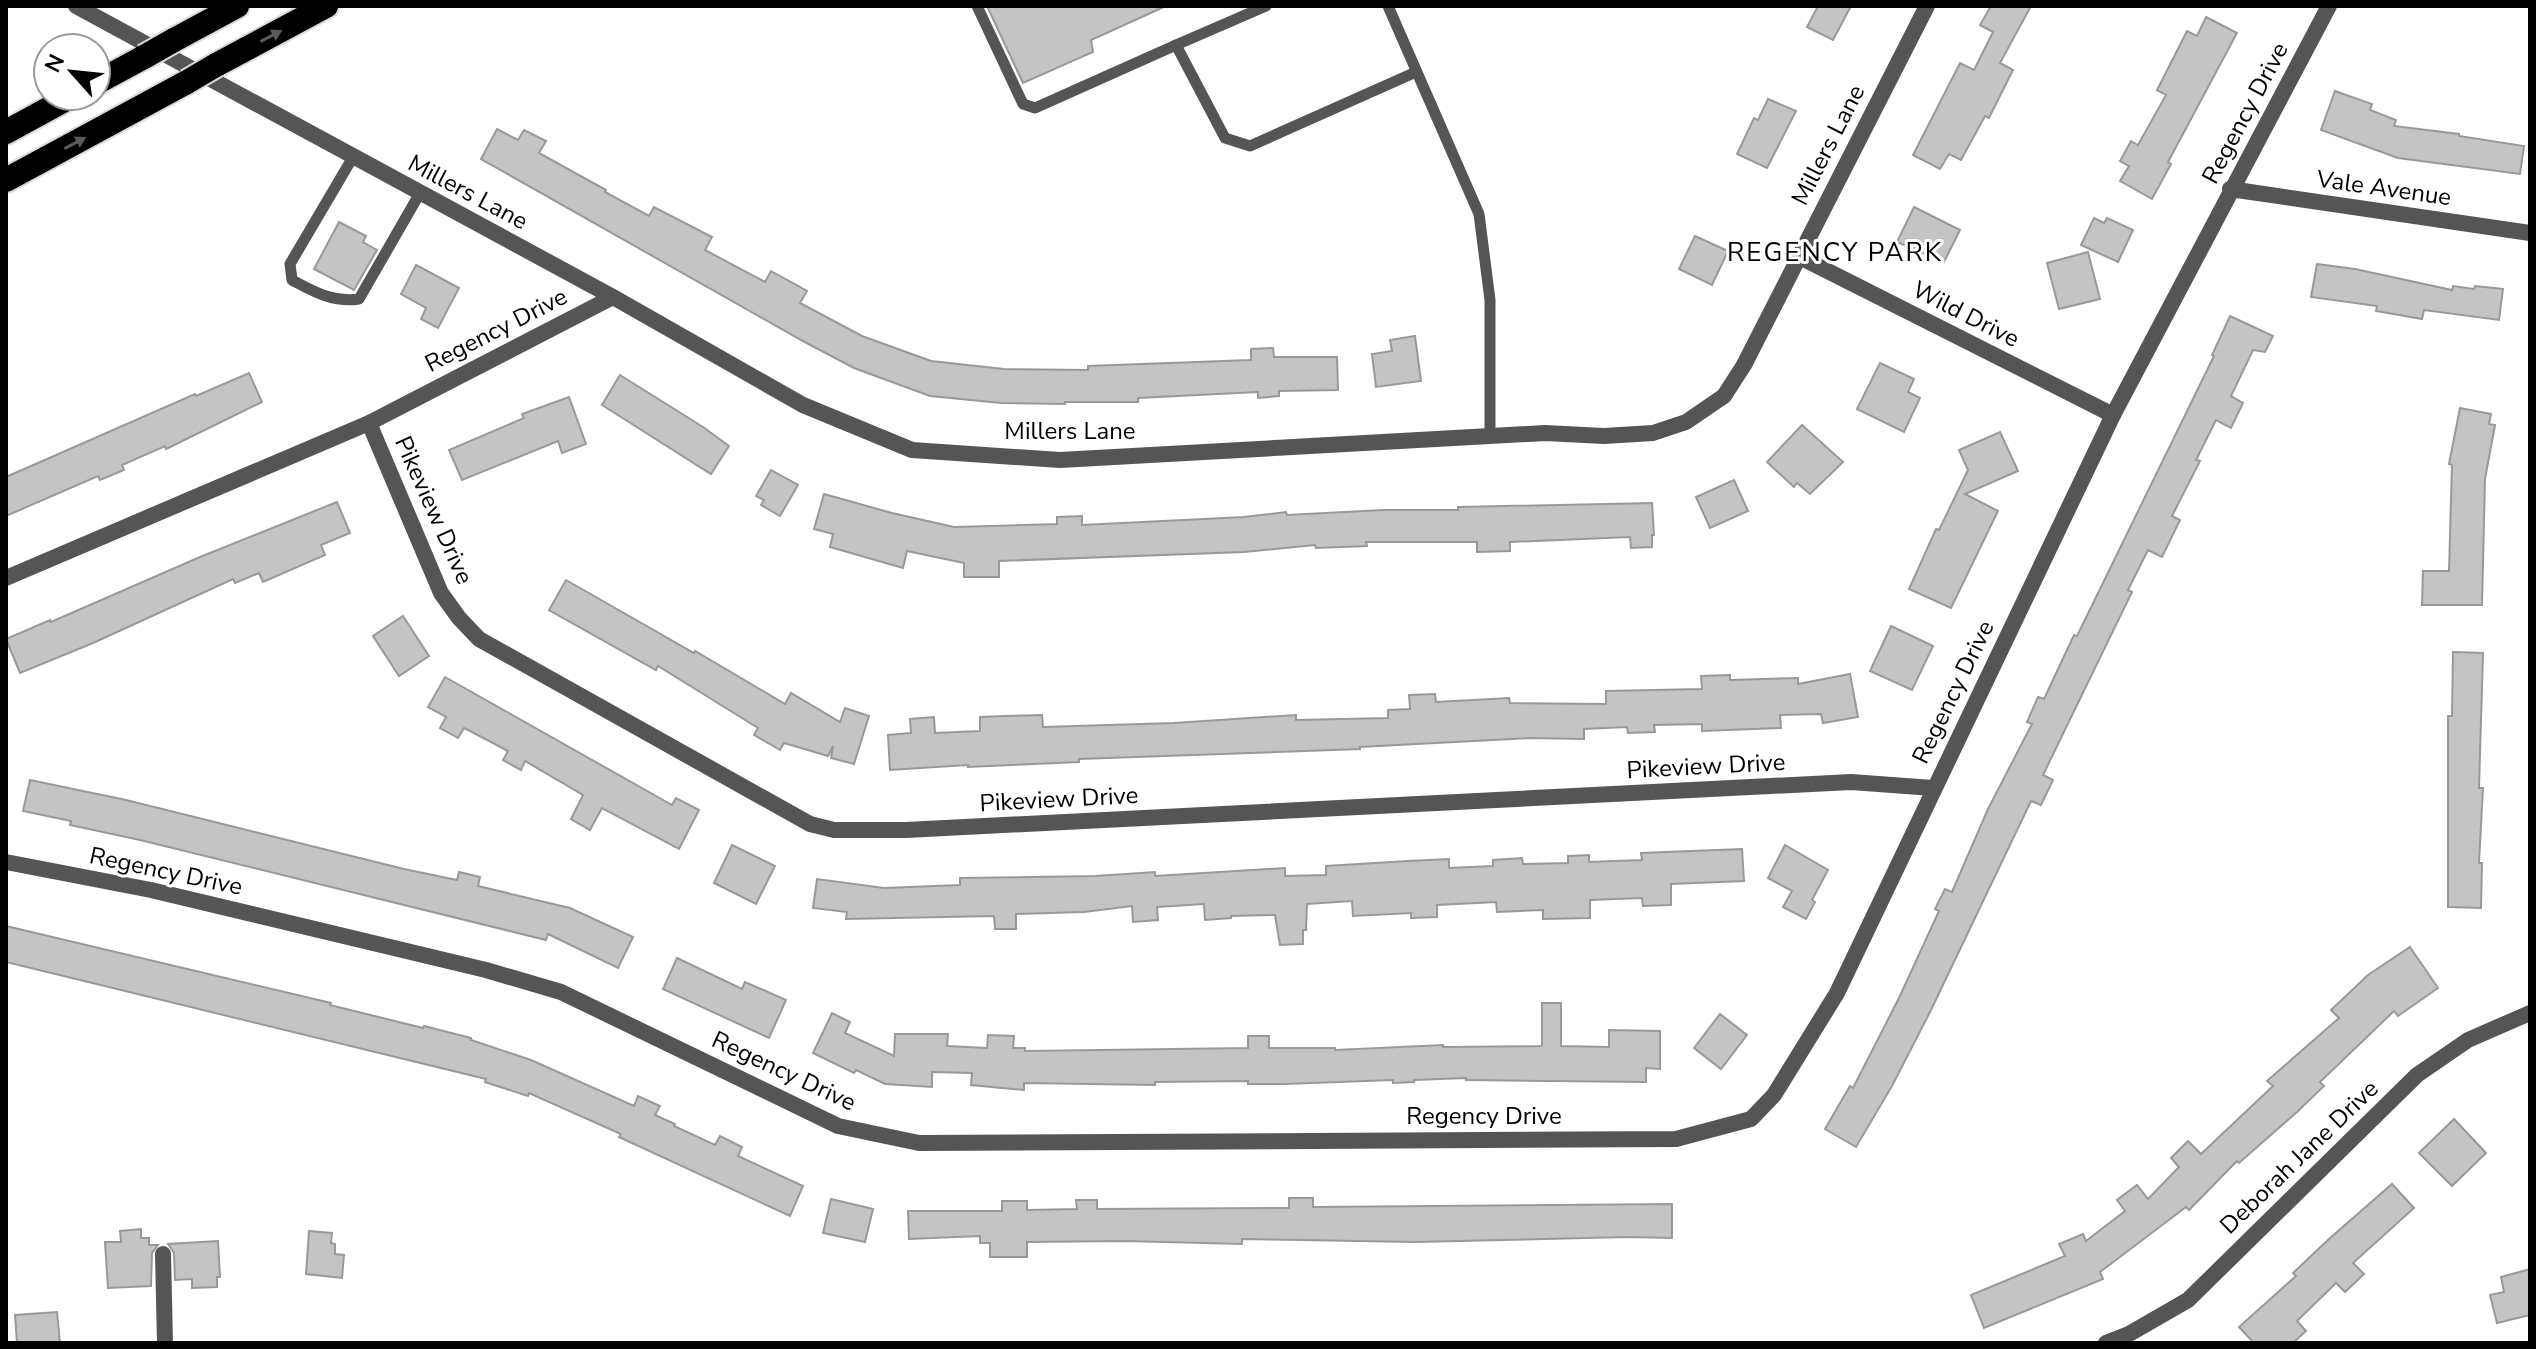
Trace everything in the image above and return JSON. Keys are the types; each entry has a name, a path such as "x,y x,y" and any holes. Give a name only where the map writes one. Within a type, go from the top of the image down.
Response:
{"highway":[{"path":"112,74 237,6"},
{"path":"6,180 326,6"},
{"path":"6,132 43,112"}],"street":[{"name":"Millers Lane","path":"76,6 613,297 803,405 912,450 1060,460 1545,433 1604,436 1653,433 1686,422 1724,396 1744,365 1927,6"},
{"name":"Regency Drive","path":"6,862 151,890 486,970 561,992 838,1126 919,1143 1676,1139 1751,1119 1774,1095 1837,993 2113,415 2329,6"},
{"name":"Vale Avenue","path":"2230,189 2530,233"},
{"name":"Wild Drive","path":"1798,256 2113,415"},
{"name":"Regency Drive","path":"6,578 369,423 613,297"},
{"name":"Pikeview Drive","path":"369,423 441,593 479,639 774,806 810,824 834,830 906,830 1851,782 1933,788"},
{"name":"Deborah Jane Drive","path":"2106,1343 2129,1334 2188,1300 2417,1075 2468,1040 2530,1013"},
{"path":"163,1254 165,1343"}],"lane":[{"path":"977,6 1023,104 1035,108 1266,6"},
{"path":"1388,6 1479,214 1490,300 1490,436"},
{"path":"1176,45 1225,138 1250,146 1416,72"},
{"path":"353,157 290,264 292,280 323,297 346,301 359,299 420,193"}],"building":[{"path":"987,6 1166,6 1091,40 1093,52 1023,83"},
{"path":"1818,6 1851,6 1833,40 1807,27"},
{"path":"1991,6 2031,6 2000,63 2013,70 1989,118 1985,116 1961,160 1949,154 1940,169 1913,155 1960,63 1974,70 1993,32 1980,25"},
{"path":"2206,17 2237,33 2168,162 2171,164 2152,199 2120,181 2129,166 2120,161 2131,141 2138,145 2166,95 2157,90 2187,31 2197,36"},
{"path":"2335,91 2372,104 2370,110 2396,120 2394,126 2524,146 2520,174 2398,158 2321,130"},
{"path":"1768,99 1796,111 1767,168 1737,154 1754,118 1758,120"},
{"path":"497,129 518,140 524,130 546,141 539,153 605,192 649,216 654,207 712,237 705,250 765,282 771,271 807,291 800,303 862,336 931,361 1004,369 1088,370 1088,366 1251,360 1251,349 1273,348 1274,357 1337,357 1338,390 1279,391 1279,396 1258,398 1258,392 1138,398 1138,402 1065,404 1001,403 930,396 854,368 481,159"},
{"path":"1914,207 1960,230 1944,262 1897,242"},
{"path":"2094,218 2104,223 2107,218 2133,230 2118,262 2081,245"},
{"path":"339,222 366,236 363,242 377,250 354,290 314,269"},
{"path":"1695,236 1728,251 1712,285 1679,269"},
{"path":"2088,252 2100,299 2059,309 2047,263"},
{"path":"2317,264 2452,290 2453,286 2503,289 2499,320 2424,310 2422,319 2376,311 2377,306 2311,297"},
{"path":"416,265 459,288 438,328 421,319 426,308 401,294"},
{"path":"2230,316 2273,336 2265,352 2253,350 2231,396 2243,403 2231,428 2216,420 2196,460 2200,461 2172,516 2180,520 2162,557 2148,550 2128,590 2132,592 2043,775 2053,780 2041,805 2031,801 1930,1012 1856,1147 1825,1129 1850,1086 1853,1088 1899,998 1939,911 1935,909 1945,889 1952,892 1988,809 2032,724 2027,722 2038,697 2044,699 2074,635 2077,636 2214,356"},
{"path":"1415,336 1421,381 1376,387 1372,354 1392,351 1390,340"},
{"path":"1880,363 1914,379 1908,392 1920,398 1904,432 1857,409"},
{"path":"249,373 262,402 166,449 165,446 122,465 124,470 100,480 98,476 6,516 6,477"},
{"path":"620,375 729,446 711,474 602,405"},
{"path":"569,397 586,444 562,453 558,441 462,480 449,450 524,418 522,414"},
{"path":"2460,408 2491,414 2489,424 2495,425 2485,479 2482,605 2422,605 2423,571 2449,571 2452,465 2449,464"},
{"path":"1802,425 1843,462 1810,494 1797,483 1794,487 1767,462"},
{"path":"2000,432 2018,471 1965,494 1998,511 1951,608 1909,589 1936,529 1939,530 1968,470 1959,450"},
{"path":"771,470 798,485 780,516 761,505 764,500 756,496"},
{"path":"1734,480 1748,511 1710,528 1696,497"},
{"path":"824,494 954,527 1057,524 1057,517 1082,516 1082,525 1286,512 1287,515 1652,503 1654,535 1652,547 1631,548 1630,537 1510,542 1510,551 1477,552 1477,542 1366,542 1367,546 1316,548 1315,545 1244,552 999,561 999,577 964,577 964,563 907,551 903,568 830,547 833,534 814,529"},
{"path":"337,502 350,533 321,545 325,555 263,582 259,573 235,583 233,579 20,673 6,639"},
{"path":"566,580 785,704 791,693 840,722 845,708 869,716 854,764 831,758 833,746 828,756 784,743 780,750 754,735 758,728 658,666 656,670 549,610"},
{"path":"403,616 429,656 399,676 373,636"},
{"path":"1891,626 1933,646 1912,690 1870,671"},
{"path":"2453,652 2483,653 2479,788 2483,788 2479,863 2482,863 2481,908 2448,907 2448,716 2452,716"},
{"path":"1850,674 1858,717 1823,723 1821,714 1780,715 1781,728 1702,731 1702,724 1654,725 1655,732 1628,733 1627,727 1584,729 1584,739 1531,738 1360,749 1079,759 1079,762 890,770 888,735 911,733 910,719 934,717 935,733 980,731 980,717 1005,716 1042,715 1043,727 1296,715 1296,720 1388,718 1388,710 1410,709 1409,695 1435,694 1436,702 1509,698 1510,703 1606,704 1606,691 1702,689 1701,676 1730,675 1730,680 1798,678 1798,684"},
{"path":"445,677 672,805 676,798 699,810 679,849 602,808 590,830 571,819 583,795 525,761 521,770 503,760 508,751 464,728 458,738 440,728 446,717 428,707"},
{"path":"30,780 126,800 404,869 457,880 459,872 480,877 478,886 570,908 633,937 618,968 548,934 546,940 23,811"},
{"path":"732,845 775,866 756,904 714,883"},
{"path":"1785,845 1828,870 1806,919 1783,907 1792,891 1768,878"},
{"path":"1742,849 1744,881 1671,884 1671,905 1643,906 1642,898 1590,900 1590,918 1543,919 1543,910 1497,912 1496,902 1437,905 1437,917 1411,918 1411,913 1353,916 1352,901 1307,904 1303,944 1280,945 1275,915 1205,920 1204,904 1157,907 1158,920 1133,922 1132,906 1084,912 1016,914 1016,929 995,929 994,916 846,919 847,912 813,908 817,879 884,888 960,885 960,878 1155,872 1155,876 1285,868 1285,876 1326,875 1326,866 1449,859 1449,868 1493,866 1493,860 1522,858 1523,864 1568,863 1568,856 1589,855 1589,862 1642,860 1641,853"},
{"path":"6,926 471,1038 531,1060 634,1106 638,1096 660,1106 655,1115 674,1126 715,1145 720,1136 742,1147 738,1156 803,1186 790,1216 619,1137 621,1134 529,1093 528,1096 485,1082 486,1079 6,962"},
{"path":"2410,947 2438,988 2398,1016 2394,1011 2320,1082 2324,1086 2297,1112 2239,1163 2237,1161 2189,1210 2186,1207 2100,1272 2103,1279 1984,1328 1971,1295 2065,1256 2059,1244 2083,1234 2086,1241 2125,1211 2117,1200 2137,1185 2148,1199 2179,1167 2171,1158 2188,1141 2201,1154 2273,1086 2267,1081 2339,1018 2331,1010 2368,975"},
{"path":"677,958 742,989 745,982 786,1000 769,1038 663,989"},
{"path":"1542,1003 1561,1003 1561,1046 1609,1047 1609,1030 1660,1031 1660,1069 1646,1068 1646,1082 1466,1078 1393,1083 1393,1080 1285,1084 1248,1084 1248,1081 1155,1082 1155,1085 1024,1083 1024,1090 971,1085 972,1073 932,1072 932,1087 885,1084 813,1053 832,1013 850,1022 845,1033 894,1056 895,1034 948,1034 947,1046 987,1048 988,1035 1014,1036 1013,1048 1025,1048 1025,1051 1248,1048 1248,1036 1269,1036 1269,1048 1335,1050 1443,1045 1542,1046"},
{"path":"1720,1014 1747,1035 1721,1069 1694,1048"},
{"path":"2454,1119 2486,1153 2452,1186 2419,1153"},
{"path":"2392,1184 2414,1208 2353,1263 2364,1274 2345,1292 2336,1283 2297,1321 2306,1331 2293,1343 2254,1343 2239,1327 2296,1276 2293,1273 2329,1239"},
{"path":"1289,1198 1313,1198 1313,1207 1672,1204 1672,1238 1415,1242 1242,1239 1242,1244 1027,1242 1027,1257 990,1257 990,1243 980,1243 980,1236 909,1239 908,1211 1002,1211 1002,1201 1027,1201 1027,1210 1077,1209 1076,1200 1097,1200 1097,1209 1289,1208"},
{"path":"831,1199 873,1209 865,1242 823,1233"},
{"path":"141,1229 141,1238 149,1238 149,1245 158,1245 152,1253 151,1286 108,1288 105,1242 121,1242 120,1231"},
{"path":"309,1231 332,1233 331,1243 335,1244 335,1254 344,1255 342,1278 306,1274"},
{"path":"218,1241 220,1277 217,1277 217,1287 192,1288 192,1279 175,1280 174,1253 168,1244"},
{"path":"2530,1269 2530,1315 2497,1323 2490,1295 2504,1292 2501,1277"},
{"path":"57,1312 60,1343 17,1343 15,1315"}],"district":[{"name":"REGENCY PARK","path":"1835,252"}]}
